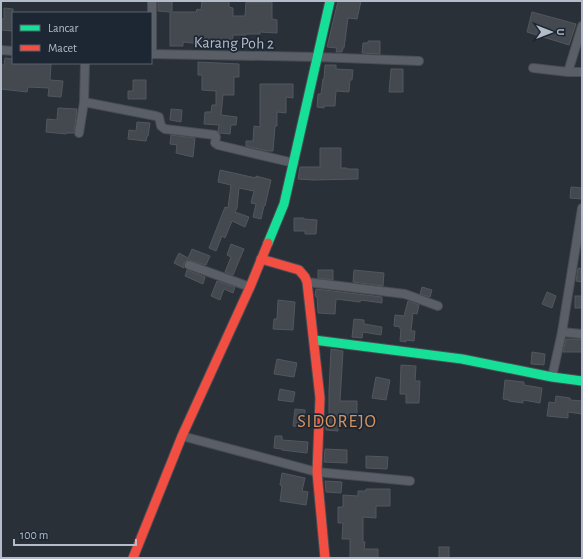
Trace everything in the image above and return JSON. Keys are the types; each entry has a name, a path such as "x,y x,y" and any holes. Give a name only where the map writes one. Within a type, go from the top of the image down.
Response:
{"street":[{"path":"152,1 152,12"},
{"path":"133,558 182,436 250,287 284,204 330,1"},
{"path":"568,72 582,26"},
{"path":"1,50 12,51"},
{"name":"Karang Poh 2","path":"152,54 317,57 419,61"},
{"path":"79,133 84,102 85,64"},
{"path":"533,68 582,72"},
{"path":"84,102 156,116 159,117 161,126 165,129 214,135 218,145 294,163"},
{"path":"552,377 562,332 582,208"},
{"path":"261,258 299,270 307,282 320,398 317,472 325,558"},
{"path":"189,265 250,287"},
{"path":"307,282 405,294 438,306"},
{"path":"562,332 582,334"},
{"path":"314,340 462,360 552,377 582,381"},
{"path":"182,436 317,472 410,481"}],"building":[{"path":"158,1 172,1 172,12 196,12 197,9 201,10 202,1 229,1 229,7 233,8 233,16 245,16 246,2 272,2 272,19 277,20 277,33 260,32 260,34 233,35 232,47 219,47 219,43 201,42 201,44 183,42 183,46 170,46 170,12 158,11"},
{"path":"338,1 361,1 357,19 348,18 344,48 342,52 336,52 337,48 327,47"},
{"path":"4,8 13,9 12,31 1,30 1,19 4,19"},
{"path":"532,12 576,24 569,45 527,32"},
{"path":"368,41 380,41 380,54 362,53 363,43 368,43"},
{"path":"5,58 12,59 12,64 51,64 50,80 63,81 61,97 48,96 49,88 28,87 27,92 1,89 1,65 4,65"},
{"path":"198,62 239,64 239,77 234,77 234,95 223,95 221,115 237,117 236,125 231,125 230,134 220,133 218,131 219,125 204,124 205,112 211,112 212,105 216,105 216,91 202,90 202,75 198,75"},
{"path":"325,65 336,65 336,69 353,70 349,92 336,91 335,106 324,106 324,108 317,107 318,94 321,94 324,79"},
{"path":"391,69 403,69 403,92 389,92"},
{"path":"133,80 146,80 146,99 128,99 128,91 133,91"},
{"path":"260,84 293,84 293,98 286,97 286,113 277,112 277,126 275,126 273,151 246,146 246,141 253,141 254,126 260,127"},
{"path":"58,108 77,109 74,133 66,134 46,132 47,119 57,120"},
{"path":"171,109 182,110 181,122 170,120"},
{"path":"137,122 150,123 146,141 128,139 129,130 136,131"},
{"path":"171,135 195,138 193,157 176,153 177,145 170,144"},
{"path":"320,148 341,148 341,168 358,169 358,179 298,179 300,167 320,167"},
{"path":"220,170 271,180 261,219 253,217 256,204 251,203 254,191 239,188 237,208 235,212 249,217 245,227 232,221 225,238 222,236 216,251 209,248 225,207 228,208 231,185 218,182"},
{"path":"571,187 582,188 582,199 570,198"},
{"path":"294,218 317,220 316,234 305,234 305,231 294,231"},
{"path":"231,244 244,249 233,275 225,272 231,257 227,255"},
{"path":"192,249 210,256 206,265 188,260 184,263 184,268 174,263 179,253 188,258"},
{"path":"578,268 582,269 582,282 576,281"},
{"path":"187,270 205,277 203,284 185,276"},
{"path":"318,270 333,270 333,280 318,278"},
{"path":"354,270 384,273 383,286 353,282"},
{"path":"217,281 235,287 233,293 224,289 220,300 211,296"},
{"path":"422,287 432,290 430,297 420,294"},
{"path":"316,289 382,297 382,303 336,299 335,314 318,313 317,297 315,295"},
{"path":"547,292 556,296 552,308 542,304"},
{"path":"575,296 582,296 582,308 575,308"},
{"path":"278,300 295,302 293,330 273,329 274,319 277,319"},
{"path":"408,301 419,305 417,314 413,313 411,331 415,331 414,341 406,340 406,342 400,341 400,327 394,326 395,315 404,316"},
{"path":"354,319 364,320 364,324 382,327 381,335 363,332 362,338 352,337"},
{"path":"566,339 582,339 582,352 563,352"},
{"path":"331,349 343,351 340,401 357,401 357,418 339,417 338,431 326,430 326,423 329,423"},
{"path":"532,352 545,354 544,365 531,364"},
{"path":"277,359 297,363 294,377 274,374"},
{"path":"401,365 416,366 415,381 420,381 419,403 406,403 406,394 400,394"},
{"path":"376,377 390,380 386,400 372,398"},
{"path":"505,380 524,382 524,385 542,388 540,403 523,400 523,403 503,399"},
{"path":"280,389 295,392 293,402 278,400"},
{"path":"556,396 570,398 570,400 582,401 582,414 568,412 568,418 547,416 549,402 555,403"},
{"path":"295,409 305,410 304,427 293,426"},
{"path":"275,436 282,436 282,440 308,442 307,453 274,448"},
{"path":"325,449 347,450 347,463 324,462"},
{"path":"366,456 388,457 387,469 366,468"},
{"path":"282,473 305,478 302,491 308,492 306,505 280,501"},
{"path":"325,481 342,482 341,493 326,492"},
{"path":"366,489 390,489 390,506 376,506 376,518 363,517 363,542 365,542 364,549 378,549 378,558 350,558 350,539 342,539 343,523 338,523 338,507 343,507 343,495 358,496 358,491 366,491"},
{"path":"439,547 449,547 449,558 439,558"}],"traffic: fast":[{"path":"268,243 284,204 330,1"},
{"path":"314,340 462,359 552,377 582,381"}],"traffic: jam":[{"path":"133,558 182,436 250,287 268,243"},
{"path":"261,259 299,270 307,282 320,398 317,472 325,558"}],"district":[{"name":"SIDOREJO","path":"337,421"}]}
